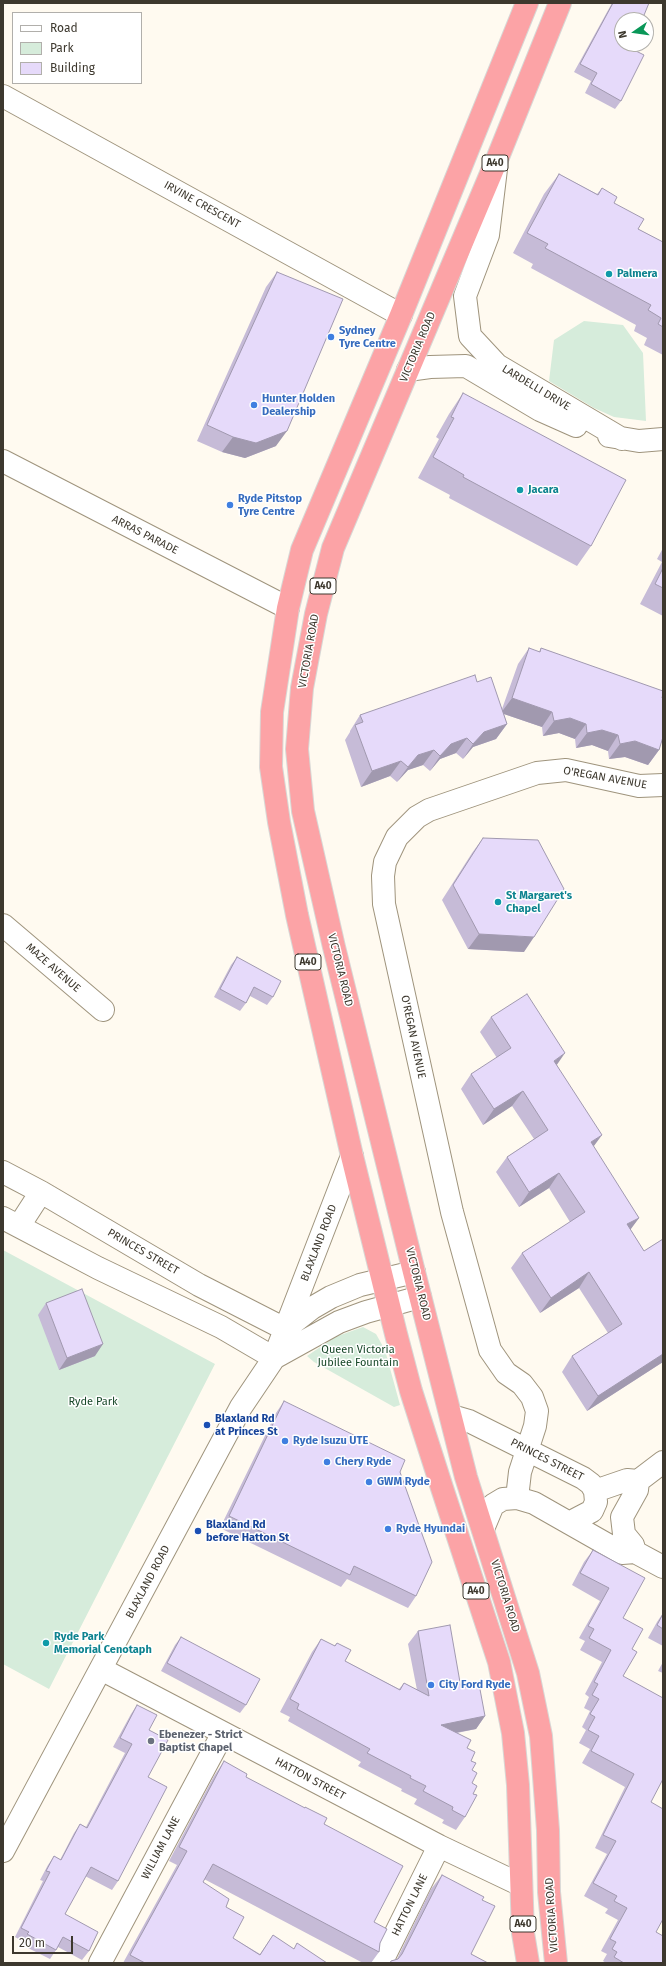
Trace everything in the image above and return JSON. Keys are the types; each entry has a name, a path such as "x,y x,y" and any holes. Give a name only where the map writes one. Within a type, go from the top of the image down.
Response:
{"highway":[{"name":"A40","path":"527,3 401,315 302,550 288,608 272,712 271,767 278,822 298,915 352,1156 389,1305 416,1406 499,1662 513,1733 518,1784 523,1933 528,1963"},
{"name":"VICTORIA ROAD","path":"556,1963 549,1892 548,1830 541,1736 528,1673 466,1477 452,1416 420,1297 334,947 303,811 298,749 302,688 316,614 333,548 498,157 560,3"}],"street":[{"name":"IRVINE CRESCENT","path":"3,96 401,315"},
{"name":"LARDELLI DRIVE","path":"498,157 488,235 465,296 470,336 497,365 622,439"},
{"name":"LARDELLI DRIVE","path":"408,370 430,367 466,366 540,410 588,431 622,439 663,439"},
{"name":"ARRAS PARADE","path":"3,461 288,608"},
{"name":"O'REGAN AVENUE","path":"517,1498 517,1486 526,1449 535,1426 536,1411 532,1397 522,1384 506,1373 490,1350 454,1220 384,904 382,883 385,862 397,837 406,826 429,810 537,773 566,770 639,786 663,785"},
{"name":"MAZE AVENUE","path":"3,925 103,1010"},
{"name":"BLAXLAND ROAD","path":"3,1851 102,1669 241,1407 274,1358 352,1156"},
{"name":"PRINCES STREET","path":"3,1172 41,1192 200,1285 285,1329"},
{"path":"41,1192 11,1222 98,1268 221,1327 274,1358"},
{"path":"285,1329 312,1308 331,1297 360,1285 414,1272"},
{"name":"BLAXLAND ROAD","path":"274,1358 339,1322 389,1305 420,1297"},
{"name":"PRINCES STREET","path":"452,1416 469,1421 583,1478 591,1484 595,1491 596,1502 592,1511 569,1523"},
{"path":"595,1491 627,1480 638,1481 663,1462"},
{"path":"588,1534 611,1524 622,1517 637,1490 638,1481"},
{"path":"483,1529 492,1505 502,1499 517,1498 534,1503 622,1554 635,1552 663,1567"},
{"path":"622,1517 624,1534 633,1545 635,1552"},
{"name":"HATTON STREET","path":"102,1669 439,1846 521,1885"},
{"name":"WILLIAM LANE","path":"100,1963 223,1733"},
{"name":"HATTON LANE","path":"381,1963 439,1846"}],"green space":[{"path":"584,321 623,325 643,353 646,421 614,417 594,408 549,381 554,340"},
{"name":"Ryde Park","path":"3,1250 215,1364 49,1689 3,1664"},
{"name":"Queen Victoria Jubilee Fountain","path":"363,1327 376,1334 385,1350 400,1405 394,1407 314,1362 307,1356 335,1337"}],"building":[{"path":"613,3 649,3 645,12 614,12 614,52 638,52 644,55 621,101 591,84 597,73 580,64"},
{"path":"559,174 598,195 602,188 617,197 614,203 644,219 638,229 663,242 663,327 658,324 661,318 648,310 651,305 545,248 548,244 527,233"},
{"path":"277,272 343,299 287,431 256,443 233,437 207,425"},
{"name":"Jacara","path":"463,393 626,480 591,546 463,477 464,475 433,457 454,418 451,417"},
{"path":"663,568 663,588 655,584"},
{"path":"529,648 540,652 541,648 663,691 663,737 659,750 635,741 620,744 618,735 602,730 587,733 586,724 570,718 554,721 552,712 512,698"},
{"path":"475,675 477,682 491,677 507,724 484,732 473,744 467,738 451,744 440,756 434,750 418,755 408,767 401,761 372,771 355,725 363,722 360,715"},
{"name":"St Margaret's Chapel","path":"483,838 538,840 564,889 534,937 479,934 453,885"},
{"path":"237,957 281,981 273,997 254,987 246,1003 220,989"},
{"path":"527,994 565,1053 554,1061 602,1135 591,1142 639,1218 627,1224 644,1251 663,1239 663,1354 598,1396 572,1356 622,1324 589,1272 551,1298 522,1253 585,1212 559,1173 529,1192 507,1157 548,1130 523,1091 494,1109 471,1074 511,1048 491,1017"},
{"path":"82,1289 103,1344 67,1358 46,1303"},
{"path":"284,1401 405,1460 400,1472 432,1562 416,1596 354,1566 350,1575 229,1516"},
{"path":"593,1550 645,1578 623,1618 643,1629 632,1649 637,1652 623,1676 663,1698 663,1779 651,1802 663,1809 663,1919 656,1932 663,1936 663,1963 624,1963 614,1957 617,1952 612,1949 616,1942 610,1939 627,1908 614,1901 617,1896 593,1883 616,1841 603,1835 634,1774 591,1751 599,1736 588,1730 595,1717 590,1714 599,1699 592,1695 598,1684 594,1682 611,1650 589,1638 594,1629 588,1626 609,1588 580,1573"},
{"path":"663,1614 663,1629 657,1625"},
{"path":"450,1625 461,1688 479,1684 485,1716 441,1725 471,1740 467,1748 475,1752 471,1761 476,1763 472,1770 477,1773 472,1783 477,1786 473,1794 477,1795 465,1817 452,1810 453,1807 423,1791 426,1786 410,1778 411,1776 367,1753 370,1749 297,1709 299,1704 290,1699 321,1639 335,1646 337,1643 351,1650 345,1661 400,1690 404,1683 429,1696 418,1631"},
{"path":"181,1637 260,1679 246,1705 167,1663"},
{"path":"137,1705 157,1715 149,1730 168,1740 148,1777 167,1787 118,1881 91,1867 65,1914 98,1932 89,1951 63,1937 56,1950 27,1934 29,1932 21,1928 50,1872 46,1871 54,1856 61,1860 80,1824 87,1828 132,1744 120,1738"},
{"path":"224,1761 247,1774 246,1777 327,1818 324,1824 403,1866 374,1922 387,1929 380,1943 379,1952 213,1864 203,1882 229,1899 226,1907 244,1917 233,1938 260,1955 273,1935 294,1949 297,1943 327,1963 145,1963 130,1955 187,1851 179,1847"},
{"path":"442,1875 484,1897 482,1900 495,1906 471,1954 488,1963 390,1963 391,1961 398,1959 402,1954"}],"place":[{"name":"Palmera","path":"609,274"},
{"name":"Sydney Tyre Centre","path":"331,337"},
{"name":"Hunter Holden Dealership","path":"254,405"},
{"name":"Jacara","path":"520,490"},
{"name":"Ryde Pitstop Tyre Centre","path":"230,505"},
{"name":"St Margaret's Chapel","path":"498,902"},
{"name":"Blaxland Rd at Princes St","path":"207,1425"},
{"name":"Ryde Isuzu UTE","path":"285,1441"},
{"name":"Chery Ryde","path":"327,1462"},
{"name":"GWM Ryde","path":"369,1482"},
{"name":"Ryde Hyundai","path":"388,1529"},
{"name":"Blaxland Rd before Hatton St","path":"198,1531"},
{"name":"Ryde Park Memorial Cenotaph","path":"46,1643"},
{"name":"City Ford Ryde","path":"431,1685"},
{"name":"Ebenezer - Strict Baptist Chapel","path":"151,1741"}]}
